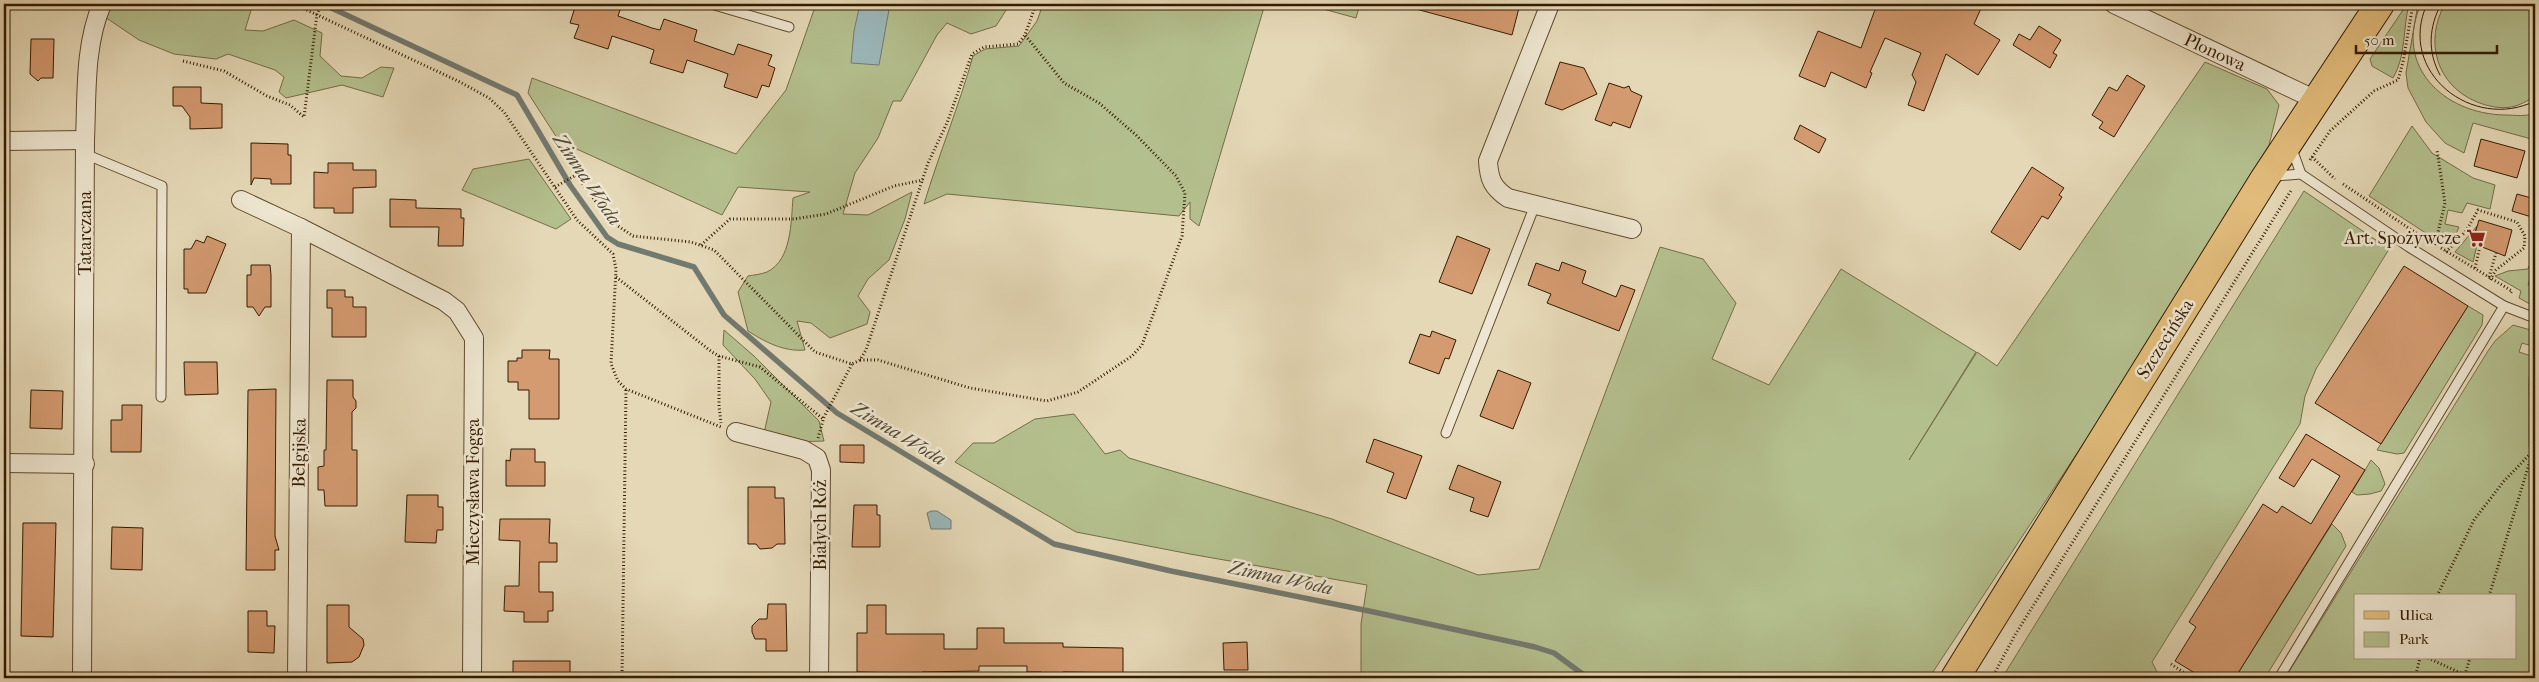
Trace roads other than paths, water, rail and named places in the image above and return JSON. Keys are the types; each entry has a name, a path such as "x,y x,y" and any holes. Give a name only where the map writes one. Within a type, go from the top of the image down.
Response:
{"main road":[{"name":"Szczecińska","path":"1955,678 2265,178 2380,4"}],"street":[{"name":"Tatarczana","path":"82,678 85,464 85,147 89,56 92,34 102,4"},
{"path":"1550,4 1488,162 1489,177 1495,190 1508,198 1632,229"},
{"name":"Plonowa","path":"2114,4 2316,100"},
{"path":"4,141 85,147"},
{"path":"241,200 301,228"},
{"name":"Mieczysława Fogga","path":"301,228 444,301 457,311 474,338 472,678"},
{"name":"Belgijska","path":"297,678 301,228"},
{"name":"Białych Róż","path":"729,429 804,450 817,458 821,470 820,678"},
{"path":"4,463 85,464"}],"lane":[{"path":"711,4 789,27"},
{"path":"2290,140 2301,174"},
{"path":"85,147 162,186 161,397"},
{"path":"2265,178 2288,173 2301,174 2435,263 2504,306 2535,318"},
{"path":"1446,433 1535,205"},
{"path":"2279,678 2504,306"}],"water":[{"path":"860,4 890,4 879,65 851,63 854,31"},
{"path":"937,511 951,520 951,529 931,529 927,513"}],"waterway":[{"name":"Zimna Woda","path":"323,4 517,95 570,185 607,237 618,244 694,267 724,315 837,413 1054,544 1171,571 1535,647 1554,653 1588,678"}],"tram line":[{"path":"2427,4 2420,29 2422,52 2431,73 2446,90 2465,102 2488,108 2511,109 2535,101"},
{"path":"2440,75 2433,57 2431,39 2434,21 2441,4"}],"place":[{"name":"Art. Spożywcze","path":"2476,238"}]}
